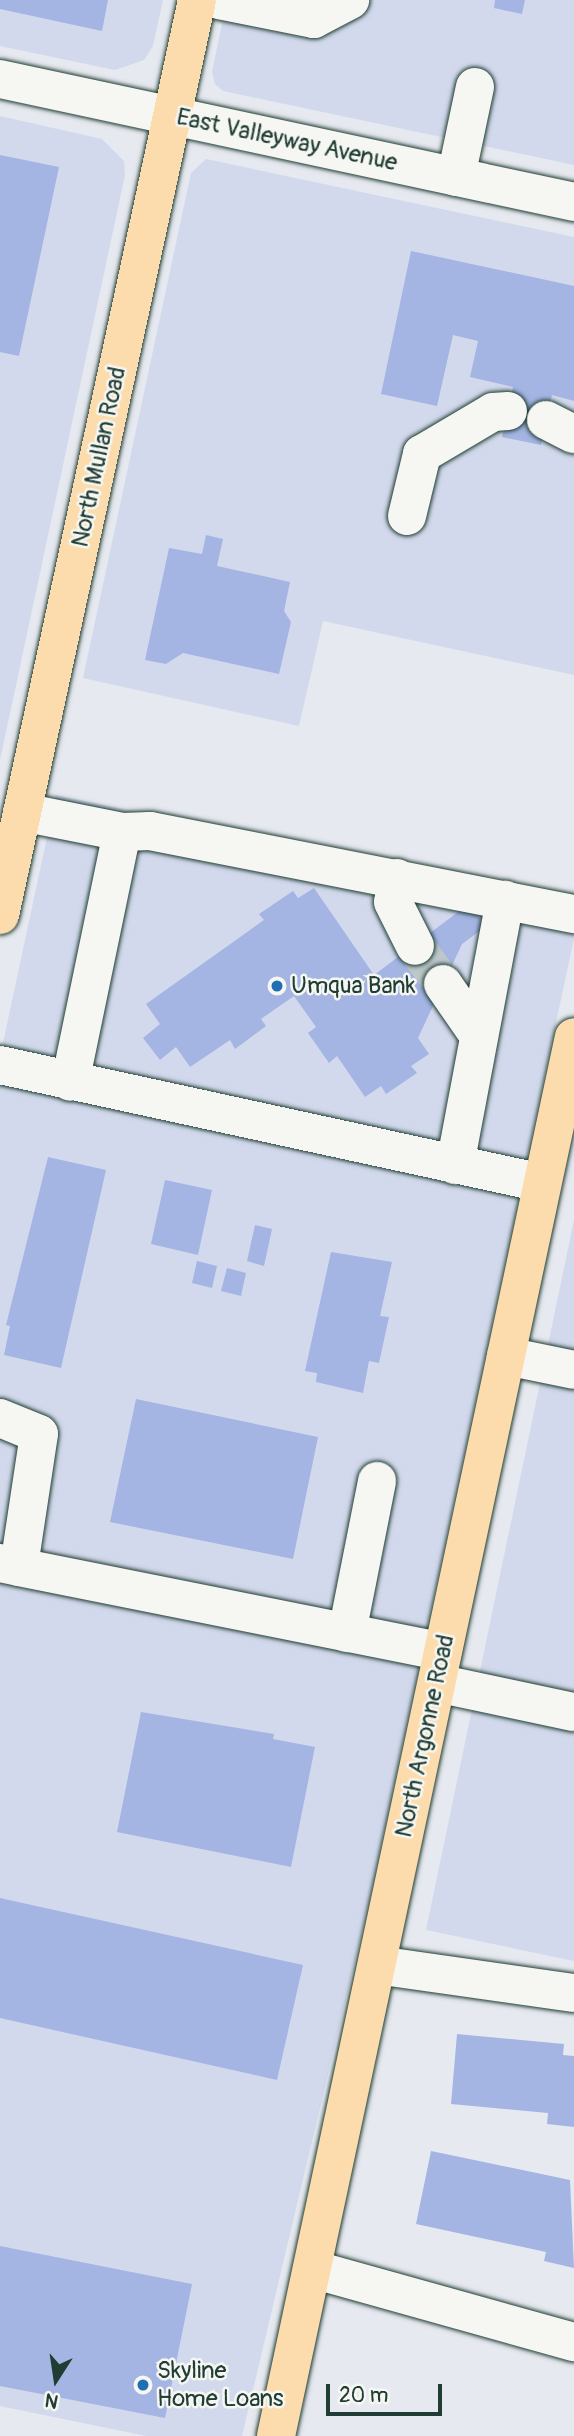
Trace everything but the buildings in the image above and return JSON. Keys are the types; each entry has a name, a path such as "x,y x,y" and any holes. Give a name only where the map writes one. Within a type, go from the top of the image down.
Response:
{"main road":[{"name":"North Mullan Road","path":"0,915 197,0"},
{"name":"North Argonne Road","path":"276,2436 542,1183 570,1079 574,1037"}],"street":[{"path":"219,0 314,19 350,0"},
{"name":"East Valleyway Avenue","path":"0,79 574,202"},
{"path":"457,177 475,87"},
{"path":"407,516 422,454 493,411 508,411"},
{"path":"22,812 122,832 150,831 574,914"},
{"path":"69,1082 122,832"},
{"path":"397,878 393,902 415,946"},
{"path":"455,1165 505,900"},
{"path":"443,984 479,1036"},
{"path":"0,1065 542,1183"},
{"path":"506,1356 574,1370"},
{"path":"0,1418 39,1434 9,1565 347,1633 440,1668 574,1712"},
{"path":"347,1633 377,1481"},
{"path":"377,1965 574,1993"},
{"path":"312,2269 574,2342"}],"shaded area":[{"path":"0,0 163,0 153,46 144,60 115,70 0,46"},
{"path":"227,0 574,0 574,165 223,91 215,84 212,72"},
{"path":"0,116 102,139 124,161 125,175 0,760"},
{"path":"206,159 574,237 574,675 323,621 299,726 83,678 191,173"},
{"path":"56,795 574,901 574,938 368,1906 242,2436 146,2436 0,2406 0,1057"},
{"path":"574,1220 574,1961 426,1930"}],"tunnel":[{"path":"415,946 443,984"}],"place":[{"name":"Umqua Bank","path":"277,986"},
{"name":"Skyline Home Loans","path":"143,2385"}]}
